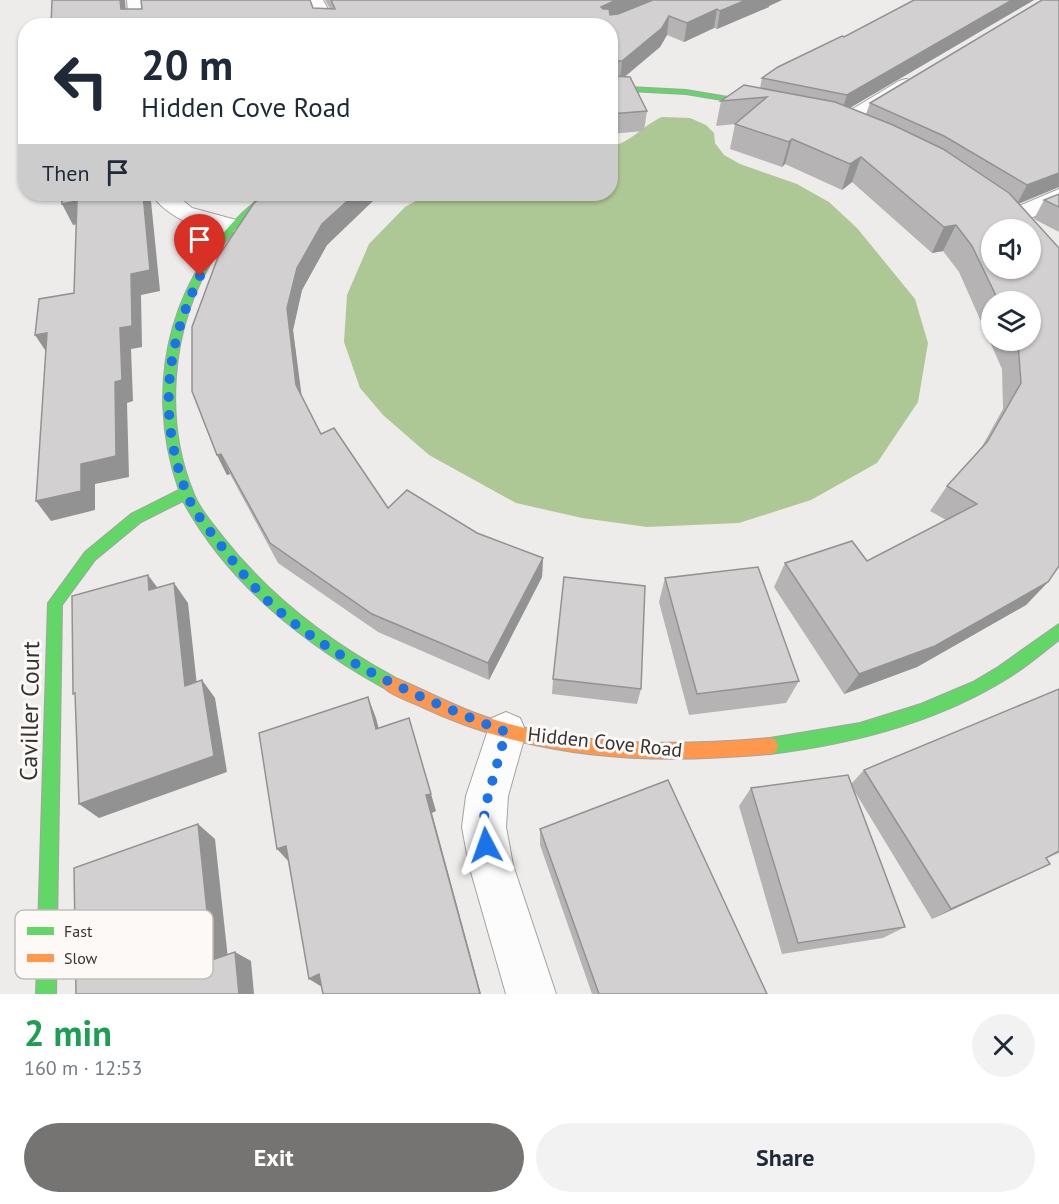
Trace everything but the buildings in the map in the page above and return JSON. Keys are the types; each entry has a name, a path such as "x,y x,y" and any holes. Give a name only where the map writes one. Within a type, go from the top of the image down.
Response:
{"street":[{"path":"135,0 137,18"},
{"path":"315,0 324,18"},
{"path":"838,121 921,76"},
{"path":"618,88 686,92 778,108"},
{"path":"838,121 863,131"},
{"path":"1015,219 1059,196"},
{"path":"168,201 174,208 202,219 231,226"},
{"name":"Hidden Cove Road","path":"261,201 231,226 208,260 178,327 171,356 168,390 170,430 186,493 203,522 248,581 278,610 326,644 380,676 440,706 506,732 570,743 657,750 701,751 766,748 828,740 889,724 945,703 994,678 1038,650 1059,631"},
{"name":"Caviller Court","path":"48,910 55,603 90,556 136,518 186,493"},
{"path":"506,732 487,796 484,827 491,865 531,994"},
{"name":"Caviller Court","path":"46,979 46,994"}],"shaded area":[{"path":"662,117 690,118 706,125 714,133 715,143 724,155 740,164 797,184 829,202 857,228 915,299 928,343 918,402 877,463 811,500 739,523 647,527 582,518 516,503 429,455 383,415 360,388 344,342 347,295 369,244 405,207 416,201 618,201 618,144 631,138"}],"traffic: fast":[{"path":"618,88 686,92 770,106"},
{"path":"261,201 238,221 213,251 194,286 179,326 169,388 171,431 179,472 193,506 239,567 258,587 318,639 388,682"},
{"path":"48,910 55,603 90,556 136,518 186,493"},
{"path":"770,746 799,743 860,731 921,712 978,687 1004,672 1059,631"},
{"path":"46,979 46,994"}],"traffic: slow":[{"path":"388,682 444,709 487,726 567,744 669,751 770,746"}],"route":[{"path":"200,276 178,327 171,356 168,390 170,430 186,493 203,522 248,581 278,610 326,644 380,676 440,706 506,732 484,811 486,845"}]}
